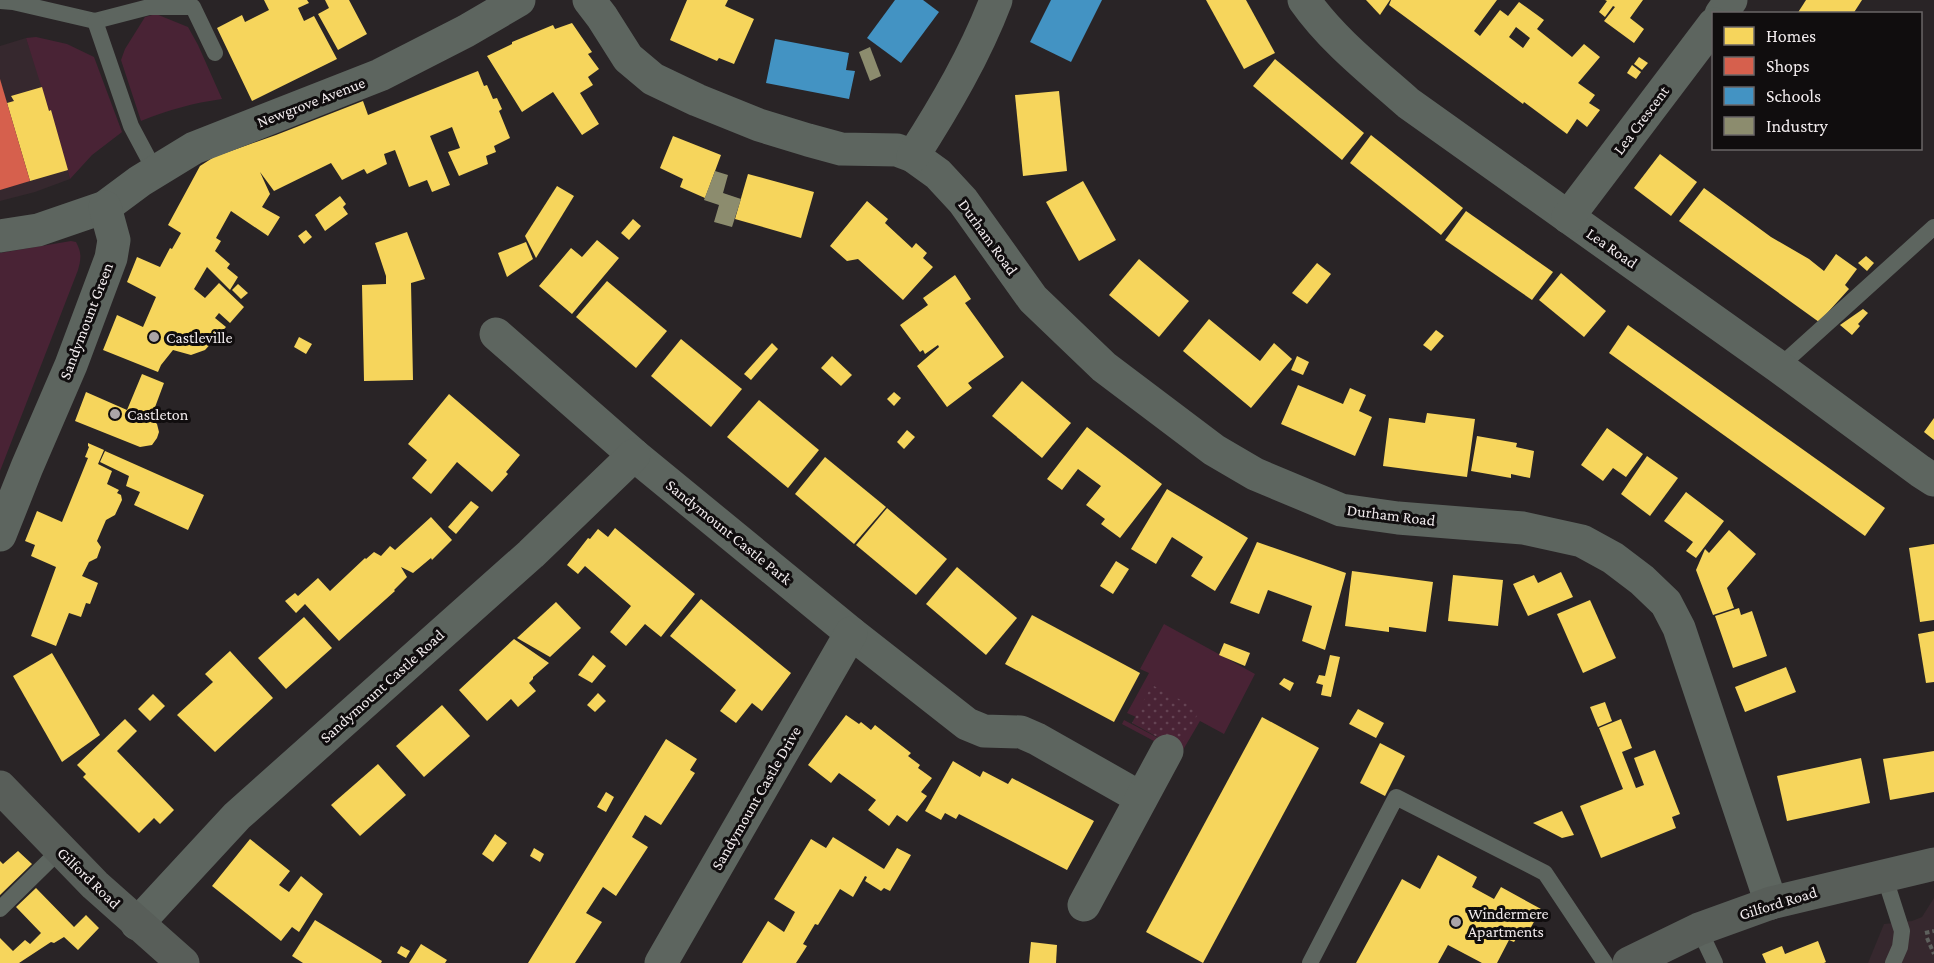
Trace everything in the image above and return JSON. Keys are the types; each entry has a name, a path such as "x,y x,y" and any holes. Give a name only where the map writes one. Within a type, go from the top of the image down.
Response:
{"street":[{"name":"Newgrove Avenue","path":"105,207 155,171 194,148 380,75 466,31 519,0"},
{"name":"Durham Road","path":"589,0 602,16 628,58 653,79 759,125 808,140 841,149 897,150 913,156 938,174 963,201 1033,298 1104,367 1214,450 1255,474 1341,510 1398,518 1523,528 1582,541 1613,558 1642,580 1666,603 1679,628 1771,903"},
{"path":"913,156 948,102 996,0"},
{"name":"Lea Road","path":"1304,0 1351,53 1408,103 1934,480"},
{"name":"Lea Crescent","path":"1568,217 1712,25"},
{"path":"0,237 38,230 105,207"},
{"name":"Sandymount Green","path":"0,535 111,258 114,240 105,207"},
{"name":"Sandymount Castle Park","path":"495,334 634,455 966,724 984,731 1021,732 1141,798"},
{"name":"Sandymount Castle Road","path":"137,924 237,816 531,554 634,455"},
{"name":"Sandymount Castle Drive","path":"661,963 851,633"},
{"path":"1084,904 1167,751"},
{"name":"Gilford Road","path":"0,787 95,885 183,963"},
{"name":"Gilford Road","path":"1629,963 1699,929 1771,903 1934,864"}],"lane":[{"path":"0,1 95,21 149,7 193,7 215,53"},
{"path":"95,21 131,126 155,171"},
{"path":"1779,367 1934,227"},
{"path":"1310,963 1396,797 1545,873 1605,963"},
{"path":"0,909 60,850"},
{"path":"1884,875 1902,931 1900,947 1893,963"},
{"path":"1699,929 1715,963"}],"path":[{"path":"1926,934 1934,954"}],"shaded area":[{"path":"156,14 188,27 222,99 181,107 141,121 121,60 125,49 145,17"},
{"path":"36,37 67,44 94,57 122,132 92,155 70,179 51,111 49,111 26,38"},
{"path":"26,38 51,110 70,179 35,192 0,201 0,46"},
{"path":"76,242 80,253 78,270 0,471 0,253"},
{"path":"1164,624 1255,674 1224,734 1200,721 1180,755 1122,724 1124,720 1179,749 1153,685 1136,717 1127,713 1149,673 1140,669"},
{"path":"1152,685 1200,710 1179,749 1132,723"},
{"path":"1934,898 1934,963 1868,963 1884,924 1912,921 1922,917"}],"building: Homes":[{"path":"264,0 307,0 309,3 298,8 304,21 314,16 337,59 252,101 217,28 242,15 245,22 269,10"},
{"path":"325,0 349,0 367,34 338,50 318,14 329,8"},
{"path":"687,0 728,0 725,6 754,19 734,64 719,58 717,61 670,40"},
{"path":"1206,0 1246,0 1275,53 1244,69"},
{"path":"1366,0 1390,0 1380,15"},
{"path":"1391,0 1497,0 1474,31 1480,36 1500,10 1508,16 1519,2 1544,20 1537,29 1572,57 1584,44 1600,57 1578,83 1595,95 1589,103 1600,110 1587,127 1577,119 1567,134 1389,5","holes":["1516,27 1530,38 1523,48 1509,37"]},
{"path":"1605,0 1643,0 1630,18 1644,29 1634,43 1604,21 1615,7 1613,6 1605,17 1599,12 1607,1"},
{"path":"1806,0 1862,0 1854,12 1798,12"},
{"path":"572,23 592,52 588,54 599,69 588,77 593,85 580,93 599,124 582,135 553,92 522,112 487,56 512,42 553,25 555,29"},
{"path":"1639,57 1648,63 1642,70 1634,64"},
{"path":"1275,59 1364,133 1342,160 1253,86"},
{"path":"1632,65 1641,72 1636,79 1627,73"},
{"path":"478,71 493,99 497,98 502,109 499,111 510,138 494,146 496,152 486,156 488,164 459,176 448,152 460,148 452,127 430,136 450,185 432,192 427,180 409,187 395,150 384,154 387,164 367,174 364,169 342,180 331,163 274,191 260,172 270,194 262,207 280,217 268,236 231,211 216,238 221,241 215,251 230,264 227,268 238,277 230,290 207,267 194,289 205,298 219,283 244,307 230,323 219,313 215,318 226,327 205,350 191,355 173,350 158,372 103,350 117,315 143,327 156,297 127,282 137,257 160,267 170,248 172,249 181,233 168,225 200,166 214,157 363,101 368,115"},
{"path":"42,87 68,170 30,181 7,103 14,101 11,96"},
{"path":"1059,91 1067,171 1023,176 1015,95"},
{"path":"1371,135 1463,208 1441,235 1350,163"},
{"path":"673,136 721,155 705,198 680,187 683,179 660,168"},
{"path":"1660,154 1697,182 1671,216 1634,188"},
{"path":"748,174 814,192 801,238 735,219"},
{"path":"1083,181 1116,240 1079,261 1046,202"},
{"path":"557,186 574,196 536,258 525,236"},
{"path":"1704,188 1771,237 1809,259 1824,271 1836,254 1857,269 1845,285 1849,289 1819,322 1679,221"},
{"path":"340,196 346,204 343,207 348,214 325,231 315,215"},
{"path":"867,201 888,219 885,223 912,248 916,243 927,253 923,258 933,267 903,300 858,259 847,261 830,246"},
{"path":"1466,211 1553,272 1532,300 1445,240"},
{"path":"633,219 641,226 629,240 621,233"},
{"path":"306,230 312,237 304,244 298,236"},
{"path":"407,232 425,279 411,283 413,380 364,381 362,285 386,284 386,276 375,243"},
{"path":"597,240 619,258 572,314 539,286 571,248 582,257"},
{"path":"526,242 533,259 507,277 498,253"},
{"path":"1866,256 1874,263 1867,271 1858,263"},
{"path":"1139,259 1189,301 1159,337 1109,295"},
{"path":"1317,263 1331,274 1307,304 1292,293"},
{"path":"1561,273 1606,311 1584,337 1539,300"},
{"path":"955,275 971,299 965,303 1004,357 968,383 972,388 947,407 917,366 939,347 938,345 925,354 923,350 920,352 900,325 928,305 923,298"},
{"path":"607,281 667,331 636,368 576,317"},
{"path":"238,284 248,293 241,299 232,290"},
{"path":"1863,309 1868,313 1852,335 1840,325"},
{"path":"1209,319 1260,361 1274,343 1292,359 1251,408 1183,351"},
{"path":"1628,325 1885,508 1865,536 1609,353"},
{"path":"1436,330 1444,336 1431,351 1423,345"},
{"path":"299,337 312,344 306,354 294,347"},
{"path":"681,339 742,389 711,427 651,376"},
{"path":"772,343 778,349 751,380 744,374"},
{"path":"832,356 852,375 841,386 821,368"},
{"path":"1297,356 1309,362 1303,375 1291,370"},
{"name":"Castleton","path":"142,374 164,383 151,418 157,424 159,432 152,445 140,447 75,421 86,392 127,410"},
{"path":"1022,381 1071,423 1042,458 992,416"},
{"path":"1298,385 1343,404 1350,388 1366,395 1359,411 1372,417 1355,456 1281,424"},
{"path":"894,392 901,398 894,406 887,399"},
{"path":"449,394 520,455 506,472 508,474 492,492 457,462 431,494 412,478 427,460 408,444"},
{"path":"759,400 819,450 788,488 727,437"},
{"path":"1427,413 1475,419 1467,477 1383,466 1389,418 1425,423"},
{"path":"1934,418 1934,440 1924,432"},
{"path":"1087,427 1162,484 1120,538 1101,524 1105,519 1086,505 1101,486 1078,469 1062,490 1047,479"},
{"path":"1607,428 1643,454 1626,477 1613,468 1603,481 1581,465"},
{"path":"907,430 915,437 904,449 897,442"},
{"path":"1477,436 1517,443 1516,447 1534,451 1530,478 1511,474 1511,478 1471,471"},
{"path":"88,443 104,450 98,464 112,471 107,484 119,490 117,493 121,495 122,500 115,515 106,520 97,541 101,547 97,558 89,562 82,576 98,583 90,604 86,603 81,617 69,613 56,646 31,636 56,567 31,556 35,545 25,541 37,511 62,522 88,458 85,457 89,447"},
{"path":"105,451 204,495 188,530 134,505 140,492 126,486 129,476 100,462"},
{"path":"1647,456 1678,478 1650,516 1621,494"},
{"path":"825,457 886,507 854,544 795,494"},
{"path":"1167,489 1248,538 1215,591 1191,576 1203,557 1172,537 1156,564 1131,549"},
{"path":"1686,492 1724,521 1696,558 1686,551 1693,542 1664,521"},
{"path":"471,501 479,507 456,534 448,527"},
{"path":"887,508 947,559 916,595 856,545"},
{"path":"431,517 452,540 432,560 431,558 413,573 401,567 407,577 395,591 339,641 305,604 296,613 285,601 295,593 298,596 318,578 330,591 365,558 374,552 381,556 390,546 395,550"},
{"path":"615,528 695,594 661,637 645,624 626,646 610,632 631,606 585,566 578,574 567,565 598,529 608,537"},
{"path":"1729,530 1756,554 1727,588 1734,608 1713,615 1696,570 1705,549 1709,553"},
{"path":"1257,542 1346,573 1325,650 1302,641 1312,606 1268,590 1259,614 1230,603"},
{"path":"1934,544 1934,620 1920,622 1909,548"},
{"path":"1116,561 1129,569 1113,594 1100,586"},
{"path":"957,567 1017,618 986,655 926,604"},
{"path":"1352,571 1433,582 1426,632 1389,627 1389,632 1345,626"},
{"path":"1561,572 1573,597 1528,616 1513,584 1534,575 1538,583"},
{"path":"1453,575 1503,580 1498,626 1448,621"},
{"path":"701,599 791,673 762,711 752,703 736,723 720,711 736,690 670,636"},
{"path":"1590,600 1616,658 1583,673 1557,614"},
{"path":"556,602 581,628 550,657 517,638"},
{"path":"1739,608 1741,615 1752,611 1767,656 1733,668 1715,616"},
{"path":"1032,615 1140,673 1114,722 1005,664"},
{"path":"304,617 332,648 286,689 258,658"},
{"path":"1934,631 1934,682 1926,683 1918,634"},
{"path":"514,639 549,663 529,683 536,691 518,707 511,699 487,721 459,690"},
{"path":"1224,643 1250,653 1245,666 1219,655"},
{"path":"230,651 273,698 215,752 177,715 213,682 205,674"},
{"path":"52,653 100,735 62,762 13,676"},
{"path":"593,655 606,666 592,683 578,675"},
{"path":"1330,655 1340,657 1331,697 1321,695 1323,685 1316,683 1319,675 1325,676"},
{"path":"1786,667 1796,692 1745,712 1735,687"},
{"path":"1284,678 1294,683 1290,691 1279,684"},
{"path":"598,693 606,701 595,712 587,705"},
{"path":"153,694 165,706 150,721 138,709"},
{"path":"1605,702 1612,721 1598,727 1590,707"},
{"path":"442,705 470,736 424,777 396,746"},
{"path":"1358,709 1384,723 1376,738 1349,724"},
{"path":"846,715 871,730 875,725 911,753 908,756 920,765 918,768 932,778 921,792 927,796 907,822 897,815 889,826 868,810 876,800 839,773 831,783 808,765"},
{"path":"1262,717 1319,748 1203,963 1146,932"},
{"path":"125,719 137,731 117,751 174,810 160,824 154,818 139,833 83,777 86,774 77,765"},
{"path":"1621,719 1632,748 1622,752 1636,788 1644,785 1634,758 1655,750 1680,814 1672,817 1676,828 1601,858 1580,806 1623,789 1599,728"},
{"path":"666,739 697,759 690,770 695,773 661,825 645,815 632,837 648,847 616,896 603,887 586,913 602,922 575,963 528,963"},
{"path":"1380,743 1405,756 1385,796 1360,783"},
{"path":"1934,751 1934,792 1890,800 1883,759"},
{"path":"1861,758 1870,803 1787,821 1777,776"},
{"path":"953,761 980,777 983,771 1008,784 1012,778 1094,821 1067,870 959,814 956,819 945,813 941,820 925,811"},
{"path":"378,764 406,795 360,836 331,805"},
{"path":"606,792 614,797 606,812 597,807"},
{"path":"1562,811 1574,835 1562,838 1533,823"},
{"path":"495,834 507,843 493,862 482,854"},
{"path":"833,837 884,869 897,848 911,855 890,891 884,888 881,891 865,881 867,877 865,876 853,897 840,889 818,925 815,924 803,944 807,946 796,963 742,963 768,921 784,932 795,912 774,899 811,839 826,848"},
{"path":"250,839 290,871 279,885 289,892 301,876 323,894 299,932 292,927 281,941 212,886"},
{"path":"534,848 544,854 540,862 530,856"},
{"path":"18,851 32,864 0,895 0,861 3,864"},
{"name":"Windermere Apartments","path":"1438,855 1477,877 1472,887 1494,899 1501,887 1541,909 1524,940 1518,936 1514,942 1509,940 1497,963 1482,963 1448,945 1438,963 1356,963 1402,879 1420,889"},
{"path":"36,888 74,927 86,915 99,928 78,950 64,937 54,943 51,942 19,963 0,963 0,938 13,951 25,940 30,944 41,933 16,907"},
{"path":"315,920 382,961 381,963 303,963 292,956"},
{"path":"1818,941 1826,962 1824,963 1766,963 1762,954 1782,946 1785,954"},
{"path":"1031,942 1057,945 1056,963 1029,963"},
{"path":"421,944 447,960 445,963 409,963"},
{"path":"401,946 410,951 406,958 397,953"}],"building: Shops":[{"path":"0,79 30,181 0,190"}],"building: Schools":[{"path":"895,0 923,0 939,12 901,63 867,38"},
{"path":"1051,0 1102,0 1071,62 1030,42"},
{"path":"775,39 849,53 846,70 855,71 849,99 766,83"}],"building: Industry":[{"path":"870,47 881,76 870,81 859,52"},
{"path":"715,171 728,175 723,193 741,199 732,227 714,222 719,205 704,200"}],"place":[{"name":"Castleville","path":"154,337"},
{"name":"Castleton","path":"115,414"},
{"name":"Windermere Apartments","path":"1456,922"}]}
